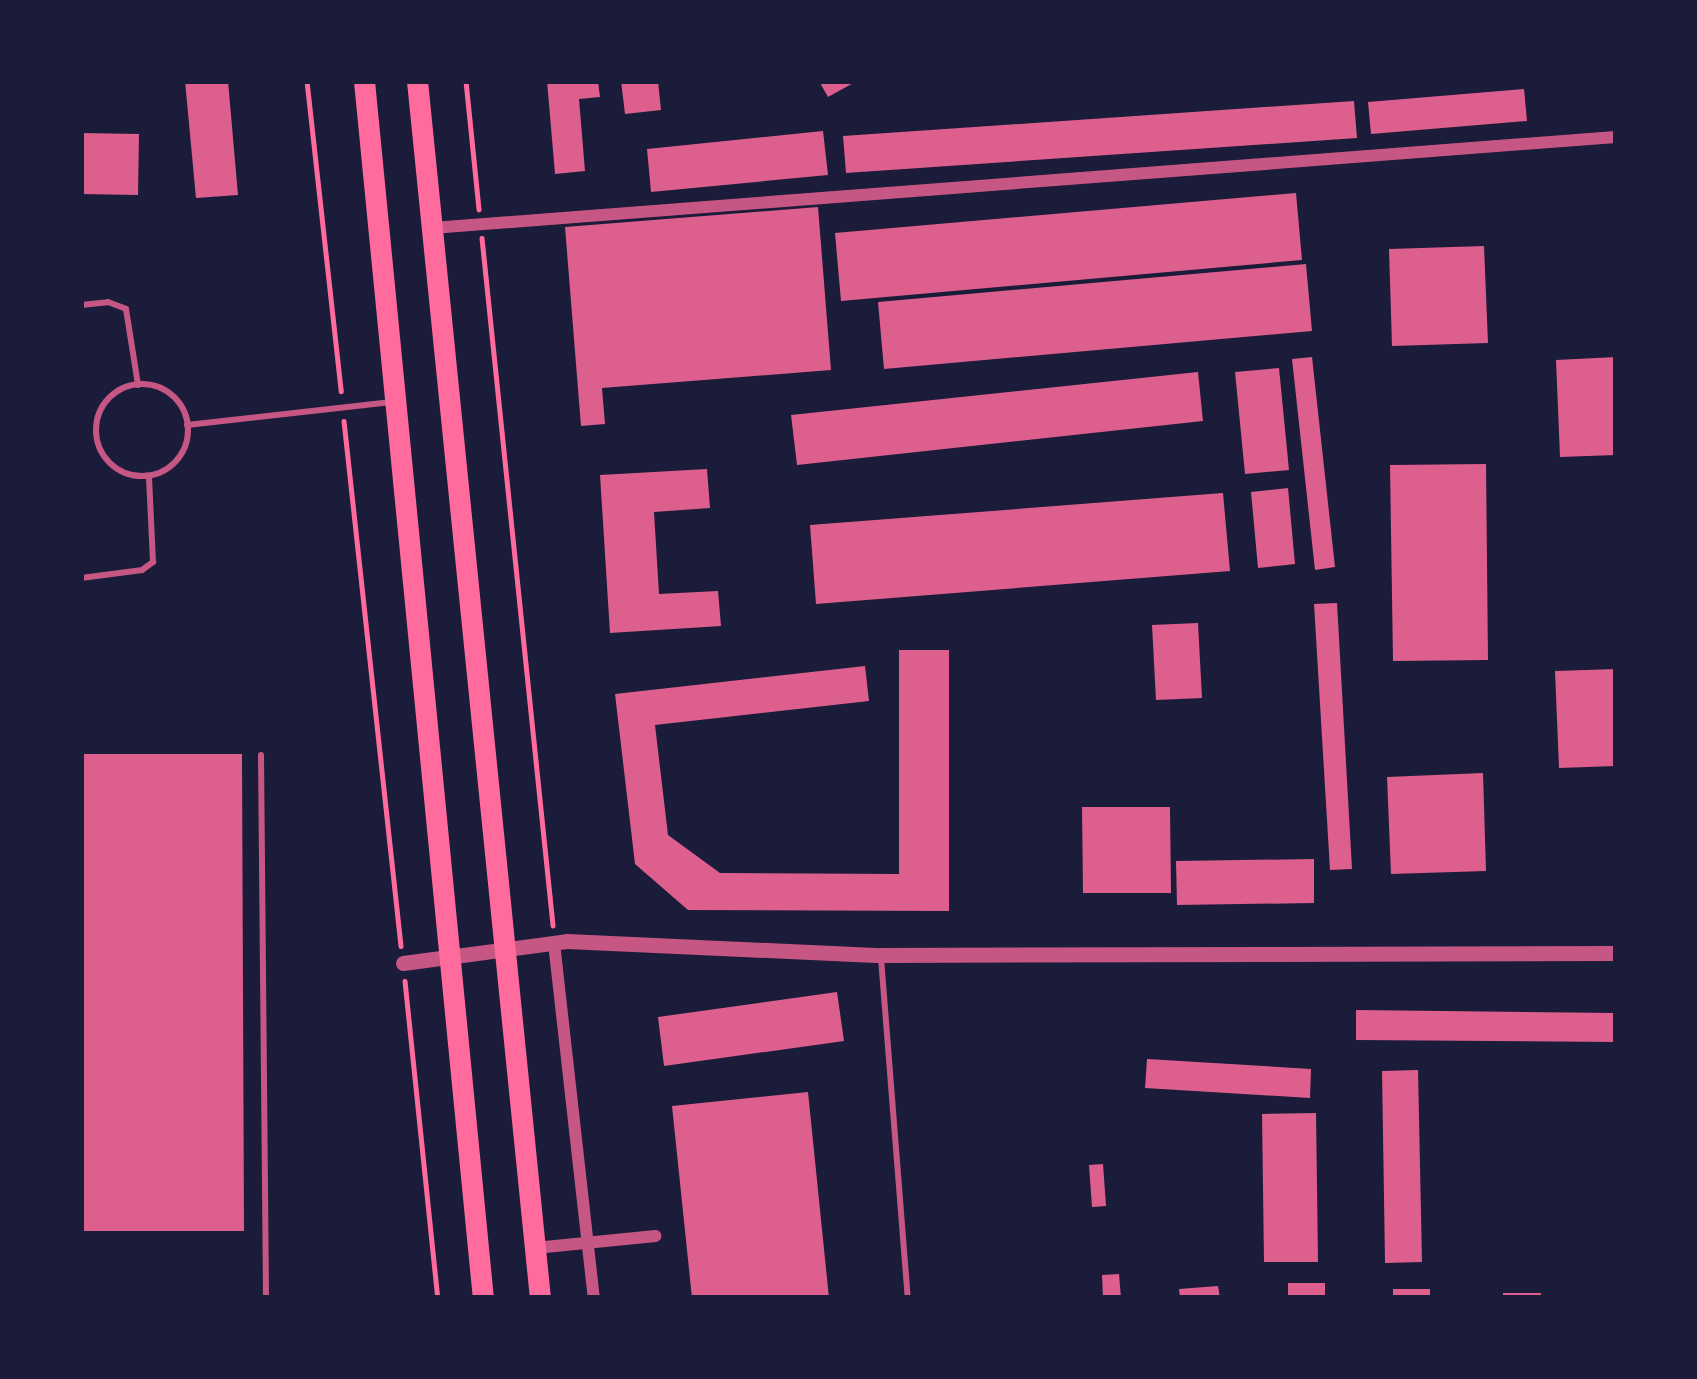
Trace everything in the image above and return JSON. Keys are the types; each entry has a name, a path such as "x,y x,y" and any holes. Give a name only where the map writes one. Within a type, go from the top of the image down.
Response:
{"highway":[{"path":"364,81 483,1298"},
{"path":"417,81 540,1298"}],"street":[{"path":"432,228 1616,137"},
{"path":"554,943 594,1298"},
{"path":"403,963 554,943 881,955 1616,953"},
{"path":"535,1248 655,1236"}],"lane":[{"path":"81,305 120,303 126,309 138,385"},
{"path":"138,385 170,394 187,425 176,462 149,476 118,470 99,448 96,433 104,404 138,385"},
{"path":"187,425 396,402"},
{"path":"81,578 142,570 153,562 149,476"},
{"path":"261,755 266,1298"},
{"path":"881,955 908,1298"}],"path":[{"path":"307,81 439,1298"},
{"path":"466,81 554,943"}],"building":[{"path":"185,81 228,81 238,195 196,198"},
{"path":"547,81 598,81 600,97 579,99 585,171 555,174"},
{"path":"621,81 658,81 661,110 625,114"},
{"path":"819,81 857,81 828,97"},
{"path":"1524,89 1527,121 1371,134 1368,102"},
{"path":"1354,101 1357,138 846,173 843,136"},
{"path":"823,131 828,175 651,192 647,149"},
{"path":"81,133 139,134 138,195 81,194"},
{"path":"1296,193 1302,260 841,301 835,233"},
{"path":"818,207 831,370 602,388 605,424 581,426 565,227"},
{"path":"1484,246 1488,343 1392,346 1389,249"},
{"path":"1306,264 1312,331 884,369 878,302"},
{"path":"1312,357 1335,567 1315,570 1292,359"},
{"path":"1616,357 1616,455 1560,457 1556,360"},
{"path":"1279,368 1289,470 1245,474 1235,372"},
{"path":"1198,372 1203,421 797,465 791,415"},
{"path":"1486,464 1488,660 1393,661 1390,465"},
{"path":"707,469 710,508 654,512 659,594 718,591 721,626 610,633 600,475"},
{"path":"1288,488 1295,564 1258,568 1251,492"},
{"path":"1223,493 1230,571 816,604 810,525"},
{"path":"1337,603 1352,869 1330,870 1314,604"},
{"path":"1198,623 1202,698 1156,700 1152,625"},
{"path":"899,650 949,650 949,911 688,910 635,864 615,694 865,666 869,701 655,725 668,835 720,873 899,874"},
{"path":"1616,669 1616,766 1559,768 1555,671"},
{"path":"81,754 242,754 244,1231 81,1231"},
{"path":"1483,773 1486,871 1391,874 1387,777"},
{"path":"1082,807 1170,807 1171,893 1083,893"},
{"path":"1314,859 1314,903 1177,905 1176,861"},
{"path":"837,992 844,1041 664,1066 658,1017"},
{"path":"1356,1010 1616,1013 1616,1042 1356,1040"},
{"path":"1147,1059 1311,1069 1310,1098 1145,1088"},
{"path":"1418,1070 1422,1262 1385,1263 1382,1071"},
{"path":"808,1092 829,1298 692,1298 672,1106"},
{"path":"1316,1113 1318,1262 1264,1262 1262,1114"},
{"path":"1103,1164 1106,1206 1092,1207 1089,1165"},
{"path":"1119,1274 1121,1298 1103,1298 1102,1275"},
{"path":"1288,1283 1325,1283 1325,1298 1288,1298"},
{"path":"1218,1286 1220,1298 1180,1298 1179,1289"},
{"path":"1393,1289 1430,1289 1430,1298 1393,1298"},
{"path":"1503,1293 1541,1293 1541,1298 1503,1298"}]}
